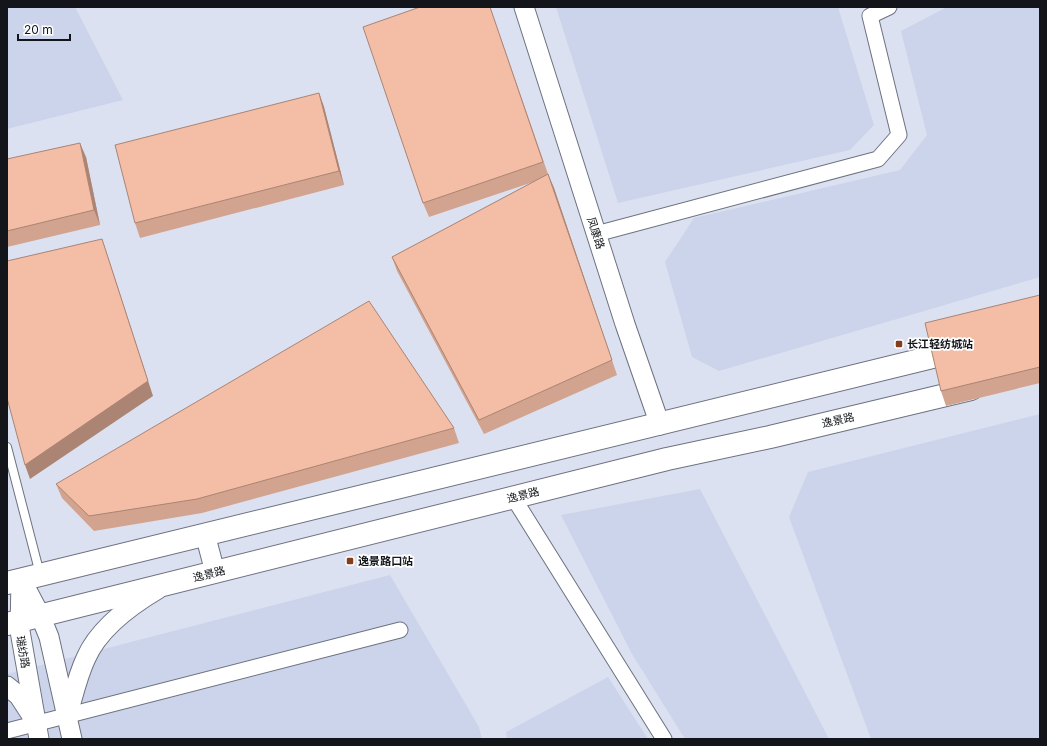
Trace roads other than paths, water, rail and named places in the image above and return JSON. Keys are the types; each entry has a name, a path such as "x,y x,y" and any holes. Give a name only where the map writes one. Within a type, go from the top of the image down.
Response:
{"main road":[{"path":"23,579 980,346"},
{"name":"逸景路","path":"13,622 667,459 770,437 994,383"},
{"name":"凤康路","path":"660,425 667,459"}],"street":[{"name":"凤康路","path":"524,7 596,234 660,425"},
{"path":"596,234 878,159 899,135 870,16 889,7"},
{"path":"513,497 664,739"},
{"path":"205,534 215,572"},
{"path":"23,579 49,637 72,739"},
{"name":"瑞纺路","path":"23,579 13,622 22,649 38,731"},
{"path":"67,717 76,682 86,657 101,636 120,615 167,584"},
{"path":"7,731 38,731 67,717 400,630"},
{"path":"7,686 19,696 38,731"}],"lane":[{"path":"7,447 23,579"}],"place":[{"name":"长江轻纺城站","path":"899,344"},
{"name":"逸景路口站","path":"350,561"}]}
